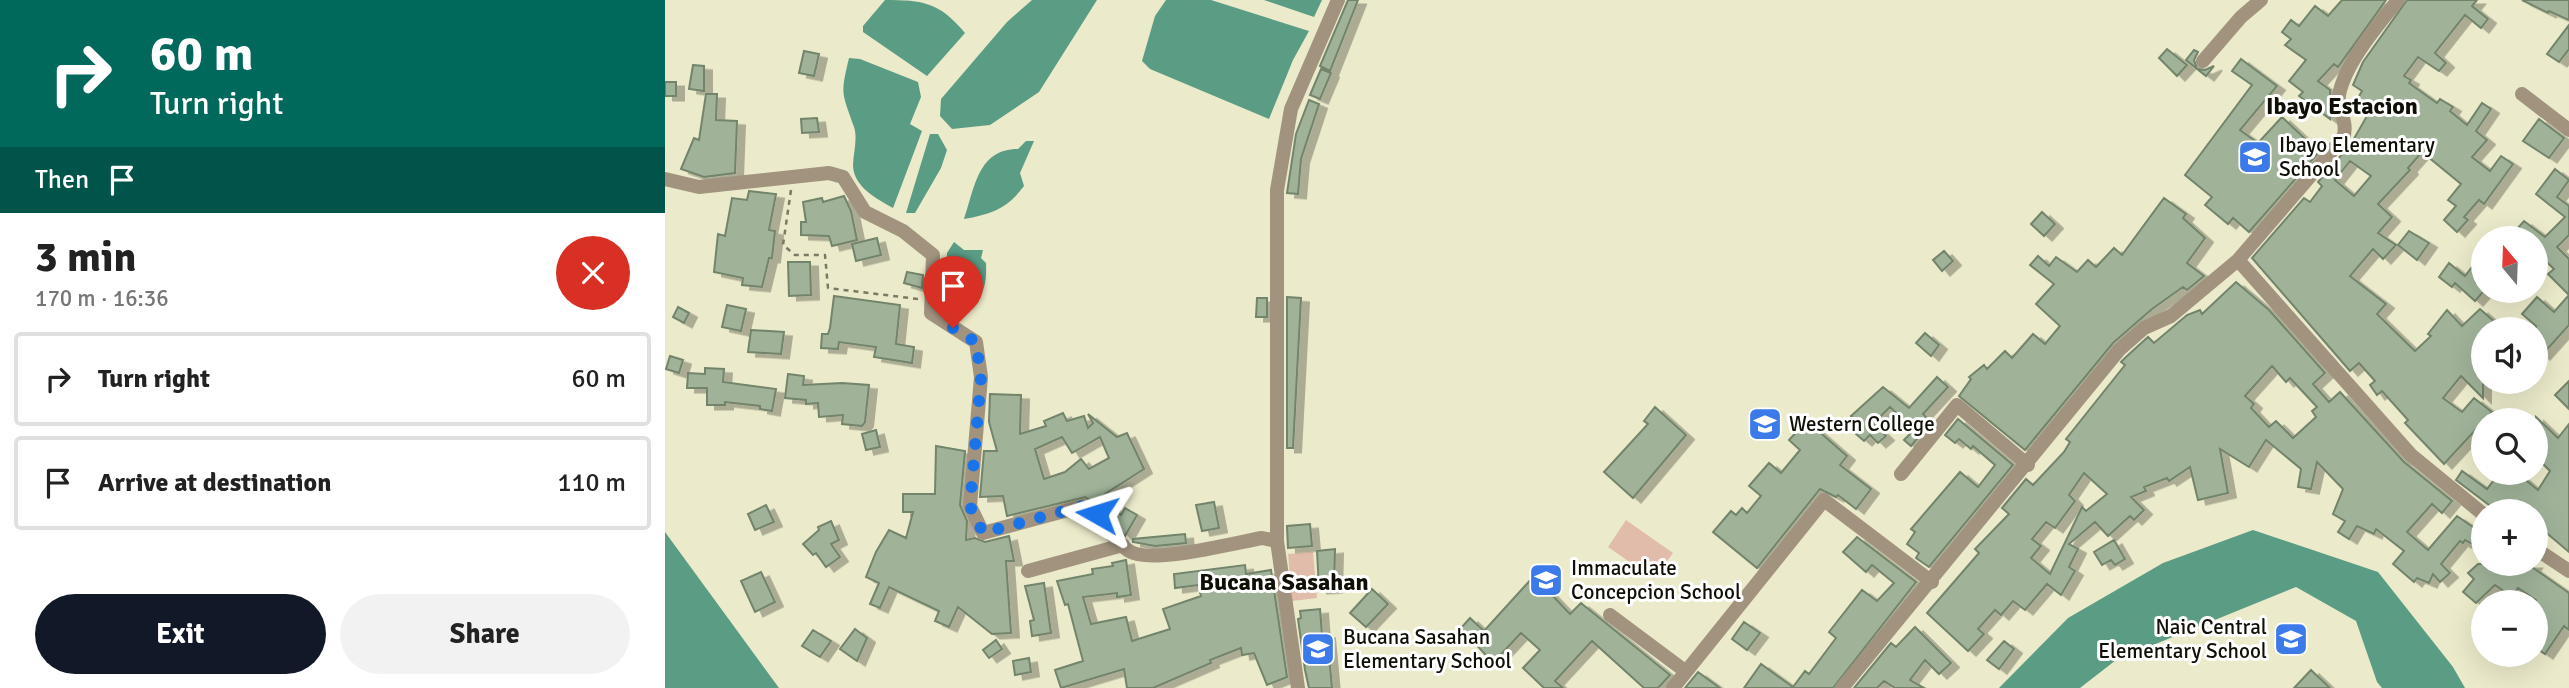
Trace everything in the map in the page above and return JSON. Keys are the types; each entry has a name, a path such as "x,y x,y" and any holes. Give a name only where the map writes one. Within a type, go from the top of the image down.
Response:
{"street":[{"path":"1298,688 1277,541 1277,190 1291,109 1338,0"},
{"path":"2236,0 2248,12"},
{"path":"2203,61 2261,0"},
{"path":"1842,688 2028,465 2119,350 2144,328 2171,316 2238,260 2343,138 2347,128 2339,97 2343,85 2372,31 2398,0"},
{"path":"2522,94 2569,130"},
{"path":"665,179 699,187 829,173 843,177 865,212 903,231 933,255 931,313 976,342 981,377 970,506 983,533 1083,506 1097,514 1128,551 1146,559 1262,538 1277,541"},
{"path":"2238,260 2411,455 2471,504"},
{"path":"1901,474 1957,405 2028,465"},
{"path":"1673,688 1824,500 1932,582"},
{"path":"1028,572 1123,545"},
{"path":"2548,557 2569,571"},
{"path":"1611,615 1685,671"}],"path":[{"path":"792,177 783,245 795,255 825,255 828,288 931,301"}],"shaded area":[{"path":"885,0 929,5 947,15 965,33 927,76 863,32 863,26"},
{"path":"1032,0 1097,0 1039,92 990,125 952,129 940,116 941,99 1007,22"},
{"path":"1166,0 1211,0 1309,31 1293,60 1269,119 1150,69 1142,61 1155,16"},
{"path":"1264,0 1322,0 1314,17"},
{"path":"849,58 860,59 918,82 921,97 910,124 922,131 893,208 867,192 854,173 855,132 844,94"},
{"path":"930,134 938,134 947,150 941,168 915,213 906,213"},
{"path":"1026,141 1034,141 1020,173 1024,186 998,209 964,219 975,183 986,163 994,155 1018,149"},
{"path":"954,242 964,250 983,250 981,258 986,263 986,279 982,293 974,303 960,311 941,299 940,289 946,281 947,253"},
{"path":"1626,520 1673,553 1654,579 1608,547"},
{"path":"2253,530 2378,572 2453,667 2465,688 2382,688 2377,682 2356,621 2296,587 2116,660 2080,688 1999,688 2068,618 2163,563"},
{"path":"665,532 779,688 665,688"},
{"path":"1313,552 1317,598 1292,601 1288,554"}],"building":[{"path":"1348,0 1358,0 1330,71 1320,66"},
{"path":"2342,0 2386,0 2338,67 2334,64 2318,81 2330,90 2330,119 2299,96 2303,92 2289,81 2306,60 2285,45 2291,39 2282,32 2291,20 2299,26 2315,6 2328,16"},
{"path":"2407,0 2477,0 2472,6 2488,19 2481,28 2465,15 2435,53 2446,63 2439,71 2418,57 2404,76 2411,80 2409,83 2437,103 2440,99 2453,107 2450,111 2467,125 2482,103 2491,109 2476,131 2487,140 2472,157 2490,171 2501,156 2513,164 2484,204 2479,200 2464,217 2468,220 2457,232 2444,220 2456,206 2448,200 2461,184 2422,152 2408,168 2410,170 2378,204 2392,217 2378,233 2396,245 2383,259 2373,249 2350,276 2386,304 2377,314 2415,351 2431,336 2428,334 2447,310 2462,326 2471,318 2471,386 2461,376 2443,398 2462,412 2474,398 2487,408 2471,408 2471,435 2444,464 2405,423 2408,420 2382,391 2377,395 2370,385 2375,381 2359,363 2350,371 2252,258 2304,198 2310,202 2322,186 2318,182 2351,144 2367,116 2352,108 2362,91 2353,85 2363,62","holes":["2350,161 2371,176 2354,196 2335,180"]},
{"path":"2522,0 2569,0 2569,20 2549,11 2548,13"},
{"path":"2569,25 2569,49 2559,62 2547,54"},
{"path":"2167,49 2187,65 2177,76 2159,58"},
{"path":"2194,50 2198,52 2194,60 2197,69 2186,60"},
{"path":"804,51 819,54 814,76 799,73"},
{"name":"Ibayo Elementary School","path":"2241,59 2277,86 2240,130 2258,143 2282,117 2319,152 2249,232 2233,218 2228,224 2205,205 2212,197 2185,175 2252,85 2232,71"},
{"path":"693,65 704,66 704,91 689,89"},
{"path":"2214,66 2206,76 2197,69 2205,70"},
{"path":"1321,69 1331,73 1320,99 1310,95"},
{"path":"665,82 676,82 676,96 665,96"},
{"path":"706,94 717,94 716,120 737,121 735,173 704,177 681,169 694,138 699,140"},
{"path":"1309,100 1319,104 1301,159 1298,194 1287,193 1296,134"},
{"path":"817,118 819,132 802,133 801,119"},
{"path":"2539,119 2564,138 2549,158 2523,141"},
{"path":"2555,169 2569,180 2557,197 2569,206 2569,235 2557,247 2569,259 2569,295 2548,274 2554,269 2548,263 2548,234 2565,217 2536,194"},
{"path":"749,191 776,194 769,230 775,231 772,258 769,258 762,287 742,285 743,278 714,272 718,234 725,236 732,198 747,200"},
{"path":"844,196 851,211 857,240 832,246 829,236 801,235 801,222 806,222 803,202 822,198 823,202"},
{"path":"2164,198 2186,214 2183,218 2205,238 2187,263 2204,276 2187,290 2183,287 2152,309 2113,343 2025,450 1959,396 1971,379 1969,377 1984,365 1987,369 2005,351 2012,358 2033,334 2045,344 2060,326 2036,304 2054,284 2030,265 2038,256 2049,266 2056,257 2077,272 2088,260 2096,267 2114,248 2122,255"},
{"path":"2042,212 2055,224 2044,236 2031,224"},
{"path":"2409,231 2429,243 2417,260 2398,245"},
{"path":"877,238 881,255 856,261 852,244"},
{"path":"1944,251 1953,261 1942,271 1933,260"},
{"path":"788,262 810,262 811,295 789,296"},
{"path":"2449,263 2465,276 2471,268 2471,297 2455,283 2452,287 2439,277"},
{"path":"907,272 923,275 922,288 904,283"},
{"path":"2236,282 2269,310 2325,373 2313,384 2329,402 2340,392 2404,462 2452,501 2442,513 2432,504 2407,532 2428,550 2457,516 2471,526 2471,543 2460,541 2441,564 2450,573 2440,582 2433,574 2429,583 2417,578 2414,582 2393,564 2404,551 2376,529 2374,534 2357,526 2349,539 2338,532 2345,521 2333,514 2343,489 2317,462 2311,489 2298,487 2301,469 2266,440 2249,467 2220,449 2228,493 2198,500 2190,467 2169,481 2167,478 2144,487 2146,491 2131,497 2144,510 2134,520 2130,516 2108,536 2095,522 2069,544 2078,549 2069,567 2075,571 2061,595 2047,584 2025,610 2013,601 2001,615 1995,610 1978,629 1984,634 1968,651 1927,613 1979,553 1975,549 2009,514 2002,508 2026,479 2033,485 2064,452 2070,442 2066,439 2125,365 2121,362 2148,337 2154,343 2187,315 2200,310 2202,314","holes":["2272,366 2286,382 2290,378 2317,407 2312,411 2316,417 2293,438 2276,421 2269,427 2251,408 2254,404 2245,396","2084,473 2107,494 2086,511 2082,507 2050,574 2031,558 2041,546 2032,539 2046,522 2055,528 2075,501 2069,495"]},
{"path":"2569,295 2569,325 2548,348 2548,317 2526,317 2522,314 2532,303 2544,303 2554,312"},
{"path":"834,296 900,305 896,344 914,347 912,363 874,357 876,347 839,342 838,349 821,348 822,334 828,334 830,328"},
{"path":"1287,297 1301,298 1293,448 1287,448"},
{"path":"1257,298 1267,298 1267,317 1256,317"},
{"path":"727,305 746,309 741,331 722,327"},
{"path":"678,307 689,313 684,323 673,317"},
{"path":"2480,309 2489,317 2472,317"},
{"path":"751,330 784,332 781,354 748,352"},
{"path":"1925,333 1939,345 1931,356 1916,343"},
{"path":"670,356 683,360 679,373 666,369"},
{"path":"705,368 724,369 723,382 776,389 772,411 760,409 760,406 725,402 725,405 707,405 707,388 687,388 688,373 705,374"},
{"path":"788,374 804,376 803,385 869,385 865,422 862,426 842,424 843,415 819,417 818,403 806,404 806,400 785,398"},
{"path":"1937,377 1948,387 1923,414 1931,422 1911,446 1904,440 1914,430 1890,407 1873,424 1886,436 1878,443 1870,435 1864,441 1856,434 1863,427 1851,416 1883,387 1909,408"},
{"path":"2569,381 2569,409 2555,395"},
{"path":"990,394 1021,395 1020,434 1046,426 1044,421 1063,413 1067,421 1084,416 1088,428 1093,423 1088,414 1117,437 1127,433 1144,469 1102,496 1121,515 1125,508 1137,515 1125,536 1102,509 1085,497 1007,516 1003,496 980,497 984,451 997,451 989,422","holes":["1062,437 1072,453 1100,437 1109,458 1089,469 1081,459 1065,472 1044,479 1035,449"]},
{"path":"1655,407 1686,435 1633,498 1604,472 1648,424 1644,421"},
{"path":"1958,419 2013,465 1929,567 1916,558 1919,553 1907,544 1915,532 1911,529 1960,472 1978,487 1995,465 1973,446 1971,449 1959,439 1955,443 1945,435"},
{"path":"1807,421 1847,456 1840,465 1871,489 1856,509 1838,495 1836,497 1820,489 1757,568 1713,532 1731,511 1736,515 1742,508 1747,513 1761,496 1749,486 1769,463 1781,473 1800,450 1789,440"},
{"path":"2569,424 2569,552 2548,534 2548,499 2481,499 2456,480 2462,471 2471,477 2471,485 2481,485 2487,489 2490,485 2532,485 2538,490 2541,485 2548,485 2548,428 2558,438"},
{"path":"876,430 880,447 866,450 862,434"},
{"path":"936,446 965,451 960,505 967,521 966,540 975,538 985,542 1009,536 1014,561 1006,561 1011,633 992,634 958,607 949,627 935,621 939,611 889,587 880,608 870,604 879,583 866,577 876,552 889,530 906,538 913,512 903,512 903,494 935,494"},
{"path":"1214,502 1219,528 1202,531 1196,505"},
{"path":"766,505 774,522 755,530 748,514"},
{"path":"831,521 839,540 831,544 840,557 826,567 816,553 813,555 803,544 819,530 818,527"},
{"path":"1310,524 1312,546 1288,548 1287,526"},
{"path":"1185,534 1186,543 1155,546 1133,542 1133,539"},
{"path":"1857,537 1916,582 1833,688 1744,688 1761,664 1793,687 1805,671 1809,674 1836,638 1829,632 1862,590 1877,601 1894,583 1872,565 1866,572 1843,552"},
{"path":"2114,540 2125,559 2115,565 2111,560 2102,565 2094,552"},
{"path":"1335,549 1334,588 1319,589 1317,551"},
{"path":"1126,560 1131,595 1117,597 1117,593 1083,597 1091,624 1126,617 1132,641 1170,629 1163,609 1201,596 1198,585 1175,588 1174,574 1245,565 1246,574 1271,570 1287,677 1267,685 1254,653 1242,655 1241,648 1153,688 1127,688 1124,669 1061,688 1055,670 1083,661 1068,604 1065,605 1057,581 1093,574 1092,569 1113,566 1112,563"},
{"path":"761,572 775,602 755,612 741,581"},
{"path":"1534,576 1570,614 1581,603 1670,675 1658,688 1644,688 1592,641 1555,681 1563,688 1544,688 1523,668 1540,650 1521,633 1493,663 1461,628 1470,618 1484,631"},
{"path":"2471,576 2545,576 2569,593 2569,630 2564,626 2548,650 2548,590 2502,590 2495,585 2490,590 2471,590 2471,599 2463,592 2474,579"},
{"path":"1044,583 1051,633 1032,636 1030,621 1034,620 1025,586"},
{"path":"1372,589 1388,604 1366,627 1350,613"},
{"name":"Bucana Sasahan Elementary School","path":"1320,609 1322,635 1327,634 1332,688 1309,688 1305,670 1298,619 1301,618 1300,611"},
{"path":"1744,622 1760,633 1747,650 1732,639"},
{"path":"1915,627 1951,663 1939,674 1925,660 1910,680 1924,688 1895,688 1884,681 1877,688 1854,688 1891,643 1896,647"},
{"path":"855,629 867,638 857,661 840,649"},
{"path":"813,630 831,641 820,657 802,646"},
{"path":"996,640 1002,649 989,658 983,650"},
{"path":"2004,641 2014,649 1999,669 1987,660"},
{"path":"1029,658 1031,672 1015,675 1013,661"},
{"path":"2311,670 2330,688 2294,688"},
{"path":"1698,672 1720,688 1685,688"}],"place":[{"name":"Ibayo Elementary School","path":"2255,157"},
{"name":"Western College","path":"1765,424"},
{"name":"Immaculate Concepcion School","path":"1546,580"},
{"name":"Naic Central Elementary School","path":"2291,639"},
{"name":"Bucana Sasahan Elementary School","path":"1318,649"}],"district":[{"name":"Ibayo Estacion","path":"2342,106"},
{"name":"Bucana Sasahan","path":"1284,582"}],"route":[{"path":"953,328 976,342 981,377 970,506 983,533 1083,506 1097,514"}]}
